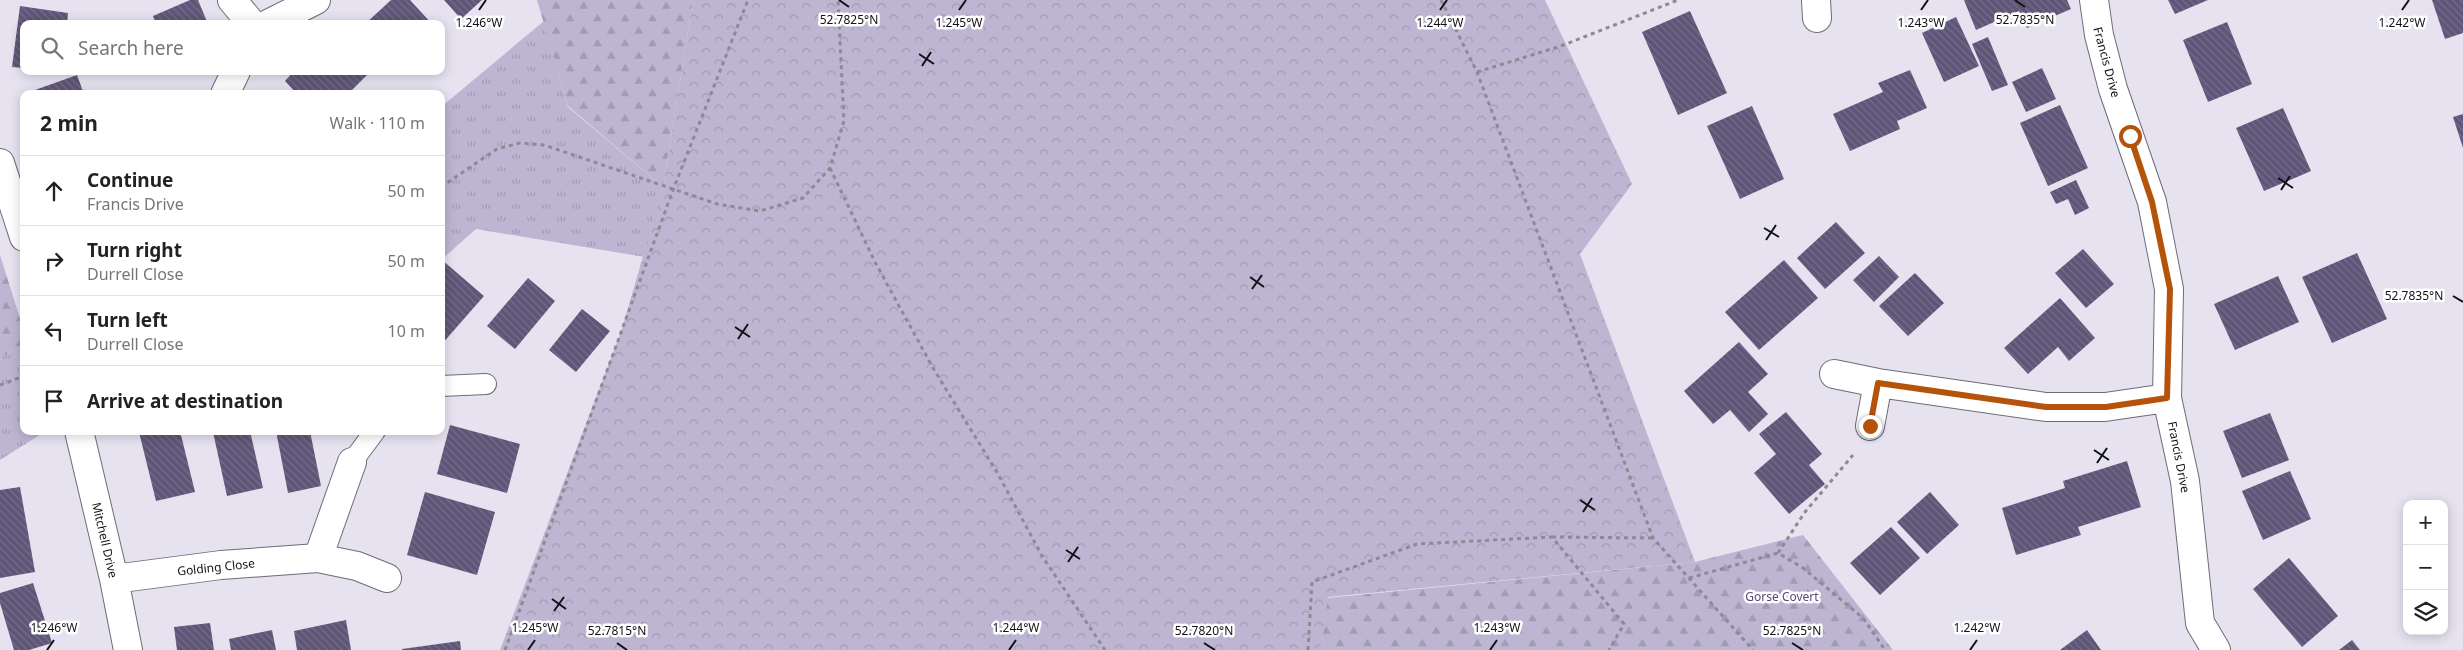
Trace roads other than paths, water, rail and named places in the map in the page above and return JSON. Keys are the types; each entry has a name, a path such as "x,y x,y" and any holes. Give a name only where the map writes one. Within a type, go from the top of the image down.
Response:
{"street":[{"path":"232,0 249,20"},
{"path":"276,20 316,0"},
{"name":"Francis Drive","path":"2094,0 2098,35 2113,89 2152,202 2170,289 2167,398 2185,481 2200,623 2216,650"},
{"path":"227,90 234,75"},
{"path":"0,164 20,224"},
{"path":"1834,374 1878,383 2046,407 2106,407 2167,398"},
{"path":"1870,426 1878,383"},
{"name":"Mitchell Drive","path":"80,435 114,578 128,650"},
{"path":"318,558 352,462"},
{"name":"Golding Close","path":"114,578 221,565 318,558 357,566 387,578"}],"lane":[{"path":"445,386 486,384"},
{"path":"352,462 372,435"}],"park label":[{"name":"Gorse Covert","path":"1782,596"}]}
